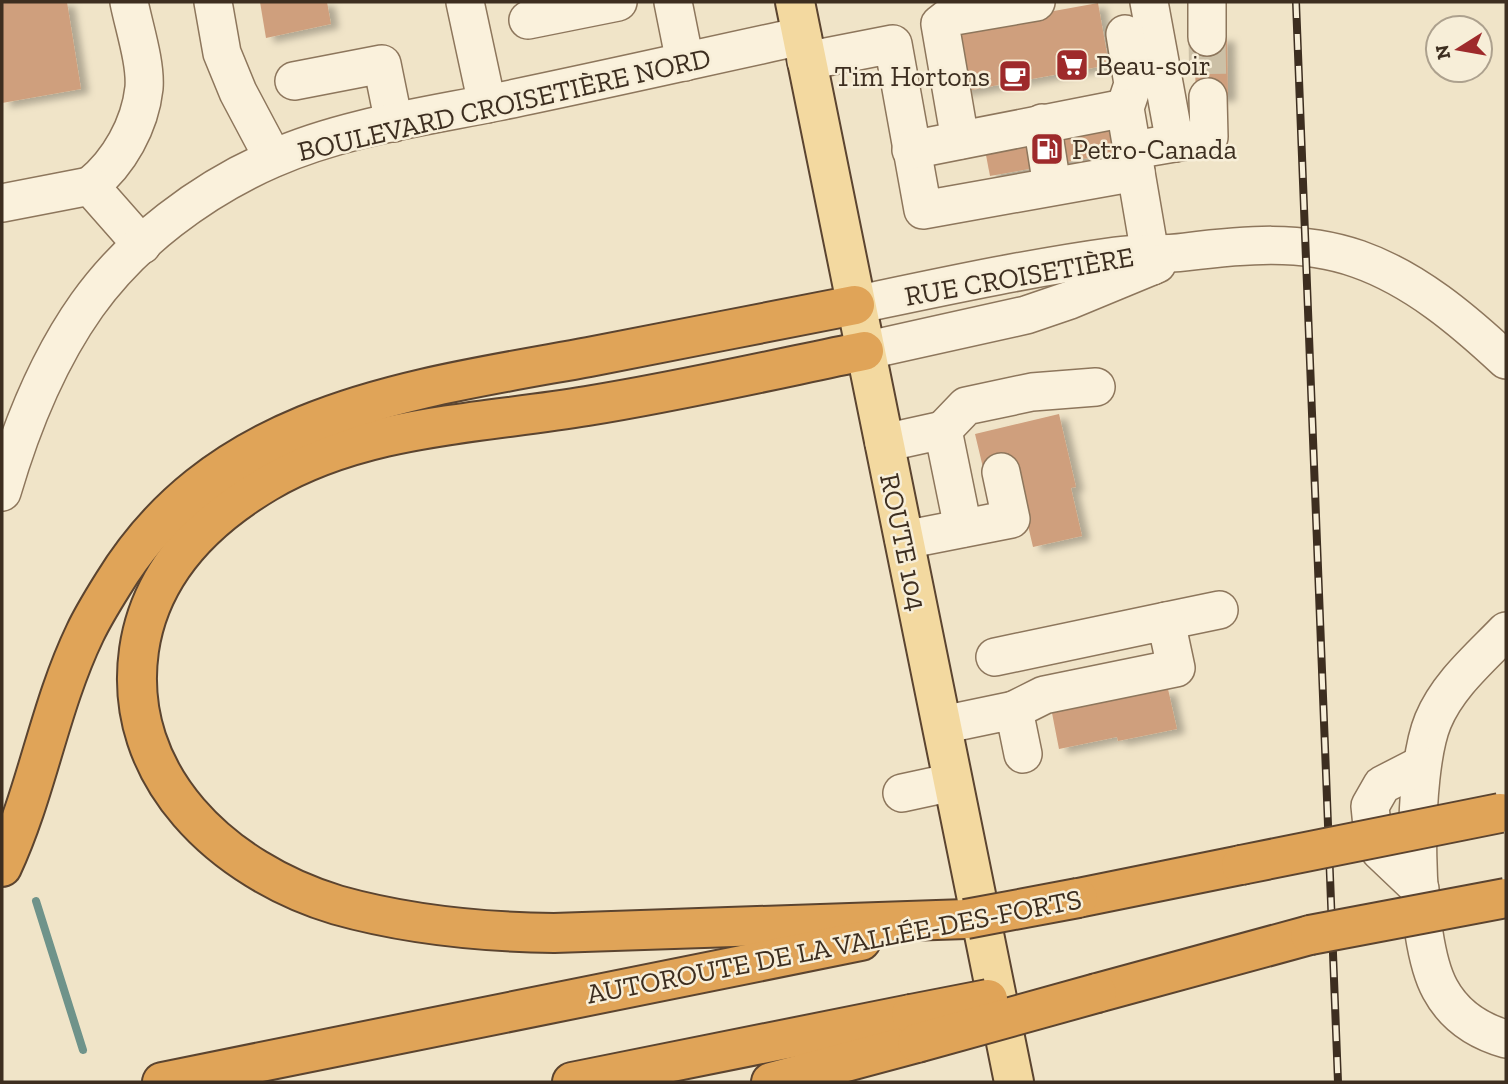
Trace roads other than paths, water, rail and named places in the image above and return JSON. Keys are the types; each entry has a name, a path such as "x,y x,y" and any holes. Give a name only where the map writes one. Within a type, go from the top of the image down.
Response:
{"highway":[{"path":"2,867 32,792 66,683 85,633 114,582 147,535 186,497 217,473 304,424 381,399 499,373 855,305"},
{"path":"864,351 589,406 391,435 308,461 268,481 228,508 196,535 171,566 152,601 141,636 137,694 142,730 152,756 164,780 186,811 218,841 252,865 291,886 334,904 407,922 489,932 892,927"},
{"name":"AUTOROUTE DE LA VALLÉE-DES-FORTS","path":"162,1082 892,927 966,919 1078,898 1503,812"},
{"path":"572,1082 914,1028 1310,935 1506,898"},
{"path":"771,1082 914,1028"}],"main road":[{"name":"ROUTE 104","path":"801,33 1014,1082"}],"street":[{"path":"2,203 90,186 117,160 131,131 144,86 129,2"},
{"path":"213,2 222,53 238,92 273,158"},
{"path":"465,2 487,104"},
{"path":"528,20 618,2"},
{"path":"673,2 685,62"},
{"path":"960,140 940,23 949,17 1036,2"},
{"path":"1149,2 1192,140"},
{"path":"1169,2 1192,140"},
{"path":"1207,2 1207,37"},
{"name":"BOULEVARD CROISETIÈRE NORD","path":"5,473 38,394 75,324 106,282 142,245 181,212 273,158 323,141 394,123 685,62 801,33 892,44 911,149"},
{"path":"1125,34 1133,84 1125,108 1135,161 1162,257"},
{"path":"294,81 382,64 394,123"},
{"path":"1125,108 911,149 923,210 1052,187 1192,140 1208,97"},
{"path":"1042,123 1052,187"},
{"path":"90,186 142,245"},
{"name":"RUE CROISETIÈRE","path":"855,305 1119,256 1162,257 1244,245 1306,247 1375,265 1416,287 1506,360"},
{"name":"RUE CROISETIÈRE","path":"864,351 1026,315 1070,300 1162,257"},
{"path":"884,443 943,430 966,406 1032,392 1096,387"},
{"path":"943,430 963,528"},
{"path":"904,540 1011,519 1001,472"},
{"path":"995,657 1219,610"},
{"path":"942,725 1014,710 1044,695 1176,668 1166,621"},
{"path":"1506,631 1448,694 1433,720 1420,765 1418,811 1420,889 1427,951 1439,988 1465,1019 1488,1033 1506,1039"},
{"path":"1051,645 1061,692"},
{"path":"1014,710 1023,754"},
{"path":"1420,765 1382,785 1370,806 1373,836 1380,851 1420,889"},
{"path":"902,793 953,782"}],"waterway":[{"path":"36,901 83,1050"}],"tunnel":[{"path":"1207,37 1208,97"}],"railway":[{"path":"1296,2 1338,1082"}],"place":[{"name":"Beau-soir","path":"1072,65"},
{"name":"Tim Hortons","path":"1015,76"},
{"name":"Petro-Canada","path":"1047,149"}]}
